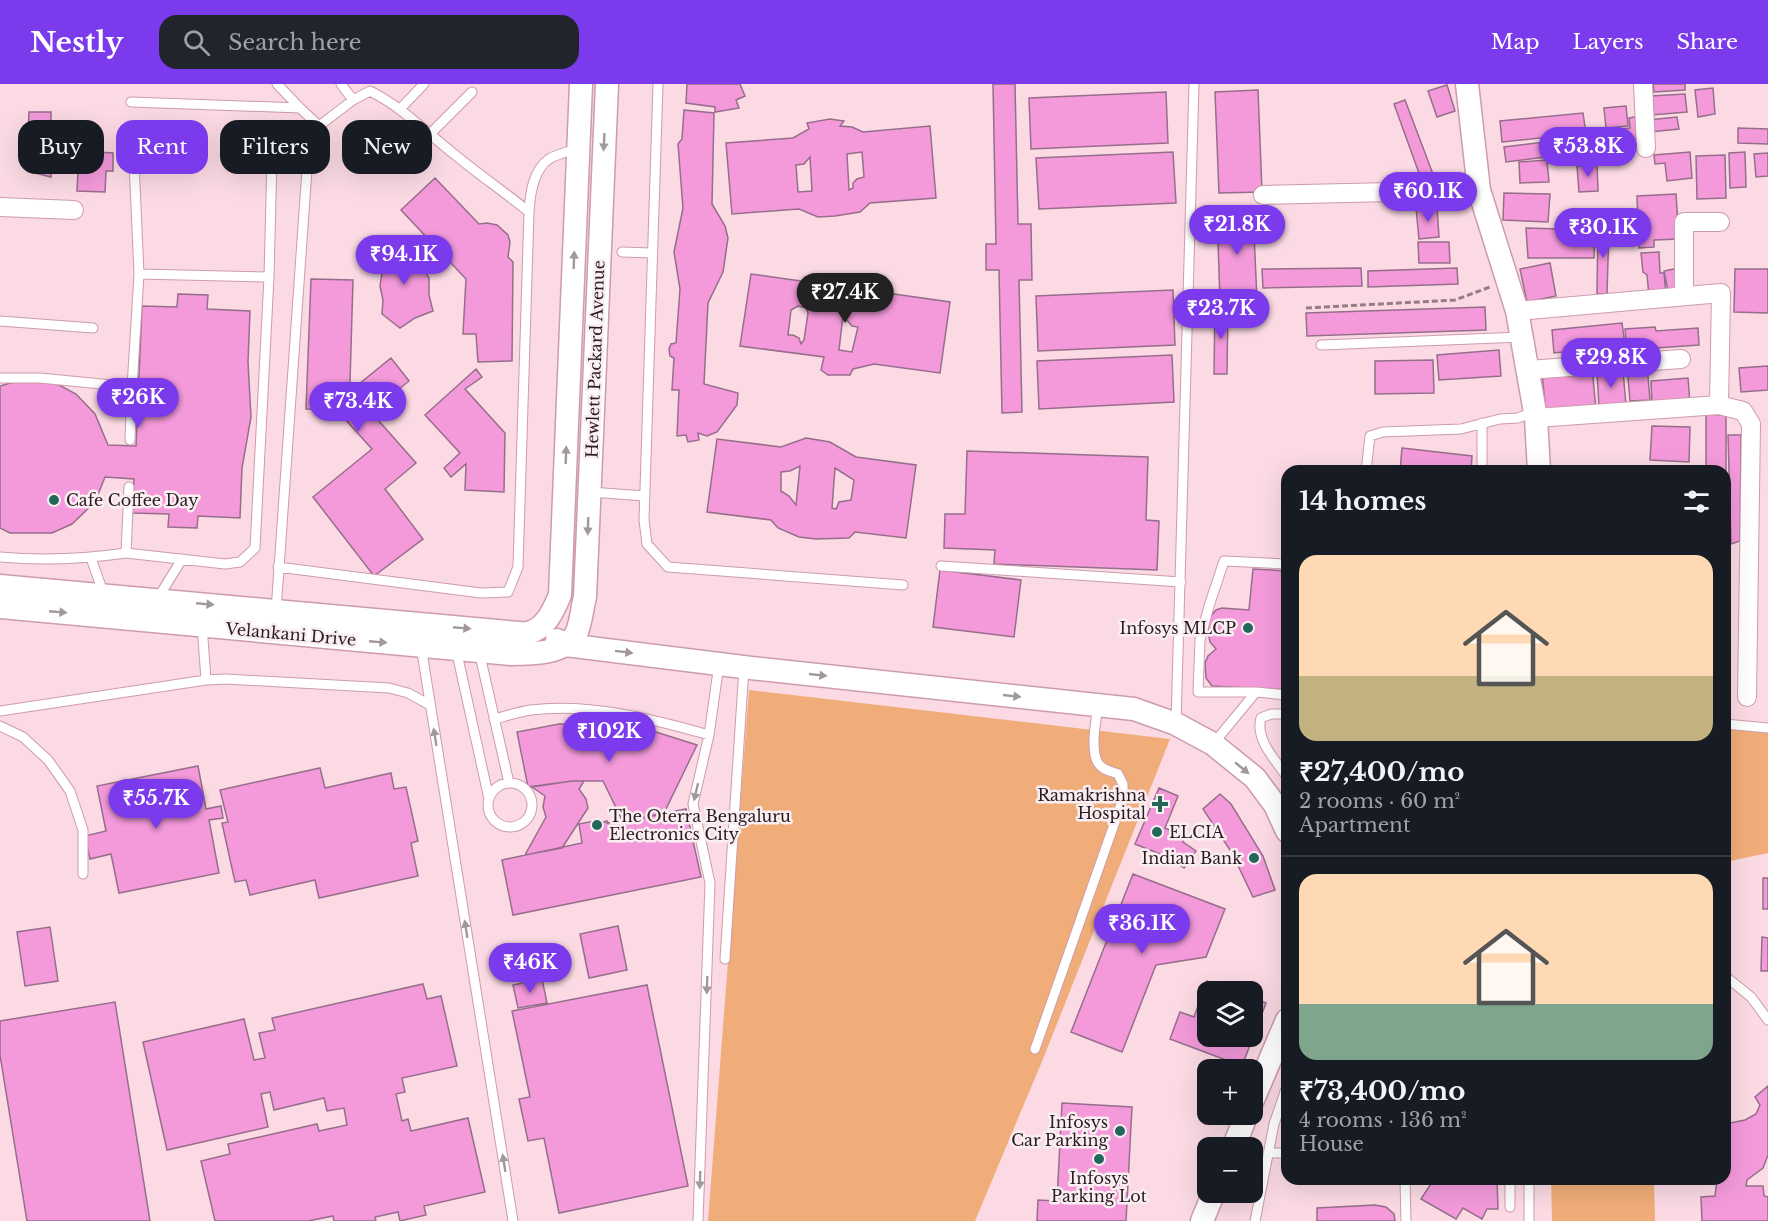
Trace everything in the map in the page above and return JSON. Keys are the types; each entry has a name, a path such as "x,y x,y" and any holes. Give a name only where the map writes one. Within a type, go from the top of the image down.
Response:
{"street":[{"name":"Hewlett Packard Avenue","path":"545,622 560,595 581,84"},
{"name":"Hewlett Packard Avenue","path":"571,640 585,597 607,84"},
{"path":"1467,84 1479,190 1517,311 1536,414 1539,465"},
{"path":"1643,84 1646,148"},
{"path":"1263,195 1479,190"},
{"path":"0,207 74,210"},
{"path":"1684,296 1684,222 1720,222"},
{"path":"1517,311 1721,293 1719,405"},
{"path":"1528,370 1681,359"},
{"path":"1536,414 1719,405 1743,411 1751,424 1747,696"},
{"name":"Velankani Drive","path":"0,586 508,632 529,633 545,622"},
{"name":"Velankani Drive","path":"0,607 479,651 537,654 571,640"},
{"path":"545,622 571,640 719,664 1134,709 1176,724 1213,744 1281,801"},
{"path":"1263,1076 1281,1034"},
{"path":"1202,1221 1209,1203"}],"lane":[{"path":"277,84 313,120"},
{"path":"341,84 353,100"},
{"path":"400,109 424,84"},
{"path":"658,84 644,520 647,544 668,567 903,585"},
{"path":"1176,724 1194,84"},
{"path":"327,120 353,100 370,91 392,103 413,120"},
{"path":"432,132 472,93"},
{"path":"131,102 300,108"},
{"path":"432,136 529,212"},
{"path":"278,567 481,593 508,592 518,567 530,192 538,173 548,159 579,148"},
{"path":"130,440 139,273 135,174"},
{"path":"0,557 43,560 91,558 126,553 225,564 240,562 255,548 269,277 272,174"},
{"path":"276,611 307,174"},
{"path":"622,252 652,253"},
{"path":"139,273 269,277"},
{"path":"0,321 93,328"},
{"path":"1321,345 1522,337"},
{"path":"0,378 40,378 132,387"},
{"path":"1367,465 1370,436 1383,432 1461,429 1500,419 1536,414"},
{"path":"1482,423 1482,465"},
{"path":"126,553 129,487"},
{"path":"589,492 645,496"},
{"path":"91,558 104,595"},
{"path":"156,600 182,559"},
{"path":"1281,564 1224,561 1200,640 1198,692 1281,694"},
{"path":"941,566 1181,582"},
{"path":"202,625 206,680"},
{"path":"421,646 513,1221"},
{"path":"456,649 489,799"},
{"path":"479,651 509,783"},
{"path":"698,1221 710,883 693,804 709,735 719,664"},
{"path":"725,959 744,667"},
{"path":"0,711 206,680 226,679 389,688 408,693 430,705"},
{"path":"1213,744 1256,692"},
{"path":"1035,1049 1123,799 1123,784 1118,774 1104,769 1097,762 1094,743 1098,706"},
{"path":"494,719 531,710 590,710 656,720 709,735"},
{"path":"1281,714 1271,714 1261,718 1259,727 1261,738 1281,768"},
{"path":"1731,725 1768,728"},
{"path":"0,726 23,737 48,760 70,791 83,830 83,874"},
{"path":"509,783 518,784 526,789 532,797 533,807 526,822 511,828 496,823 490,816 488,807 493,791 509,783"},
{"path":"1731,981 1751,997 1768,1020"},
{"path":"1255,1221 1274,1124 1281,1104"},
{"path":"1268,1153 1281,1153"},
{"path":"1405,1185 1406,1221"},
{"path":"1510,1185 1510,1207"},
{"path":"1529,1185 1529,1221"}],"path":[{"path":"1306,308 1455,300 1508,281"}],"shaded area":[{"path":"749,690 1170,739 1043,1059 975,1221 708,1221"},
{"path":"1731,727 1768,733 1768,853 1731,861"},
{"path":"1551,1185 1654,1185 1655,1221 1552,1221"}],"building":[{"path":"687,84 740,84 745,96 736,100 739,108 715,112 715,107 686,103"},
{"path":"993,84 1015,84 1018,224 1031,224 1032,280 1019,280 1022,412 1002,413 999,270 986,270 986,244 996,244"},
{"path":"1653,84 1685,84 1685,90 1654,92"},
{"path":"1447,85 1455,111 1437,117 1428,91"},
{"path":"1713,88 1715,114 1698,117 1695,90"},
{"path":"1258,90 1262,192 1219,193 1215,92"},
{"path":"1166,92 1168,143 1031,149 1029,98"},
{"path":"1685,94 1687,112 1652,115 1651,96"},
{"path":"1405,100 1436,182 1424,187 1394,104"},
{"path":"1626,106 1628,126 1606,128 1604,108"},
{"path":"684,110 714,113 712,204 725,226 728,238 723,272 708,303 704,384 738,393 737,405 717,432 707,436 698,433 699,440 688,442 686,435 677,436 679,390 672,390 674,358 670,356 669,349 671,344 676,343 680,289 674,252 683,208 678,144 682,139"},
{"path":"29,112 51,112 51,120 29,120"},
{"path":"1583,113 1586,133 1502,142 1500,121"},
{"path":"1639,116 1642,138 1622,140 1621,129 1630,128 1629,118"},
{"path":"1677,117 1679,129 1650,132 1648,120"},
{"path":"830,119 844,121 840,126 852,127 863,132 930,126 936,198 870,203 860,212 835,216 818,217 799,209 732,214 726,143 793,138 809,129 807,123","holes":["862,152 864,177 857,179 853,183 853,188 849,190 847,154","810,157 812,191 798,192 796,165 804,164"]},
{"path":"1738,128 1768,129 1768,144 1738,143"},
{"path":"1589,136 1591,156 1560,158 1558,139"},
{"path":"1544,142 1546,157 1506,162 1504,147"},
{"path":"104,152 113,153 113,171 106,171 105,192 77,191 78,174 104,174"},
{"path":"1173,152 1176,203 1039,209 1036,158"},
{"path":"1690,152 1692,178 1667,181 1665,163 1655,164 1654,155"},
{"path":"1745,152 1746,187 1730,188 1729,153"},
{"path":"1768,153 1768,176 1756,177 1754,154"},
{"path":"1725,155 1726,198 1697,199 1696,156"},
{"path":"1547,160 1549,182 1520,183 1519,162"},
{"path":"1597,165 1598,191 1579,192 1577,166"},
{"path":"435,178 479,224 497,225 508,235 510,242 508,257 513,262 512,361 478,362 476,334 463,334 466,279 401,210"},
{"path":"1504,193 1550,194 1548,222 1503,220"},
{"path":"1676,194 1679,239 1654,240 1654,247 1639,248 1637,196"},
{"path":"1437,207 1439,237 1419,239 1416,208"},
{"path":"1253,211 1257,300 1220,301 1217,212"},
{"path":"1598,226 1609,226 1607,294 1597,294"},
{"path":"1526,228 1595,230 1594,258 1528,258"},
{"path":"402,240 421,256 423,269 429,278 429,295 433,311 415,318 400,328 382,314 383,300 380,286 382,273 379,258 391,251"},
{"path":"1418,242 1449,242 1450,263 1419,263"},
{"path":"1659,252 1660,273 1664,273 1666,295 1649,296 1647,275 1643,272 1641,253"},
{"path":"1550,263 1556,296 1527,302 1520,269"},
{"path":"1361,268 1362,286 1263,288 1262,269"},
{"path":"1457,268 1458,284 1368,287 1368,271"},
{"path":"1679,268 1683,289 1668,291 1664,271"},
{"path":"1735,269 1768,269 1768,313 1734,312"},
{"path":"751,274 815,283 832,277 850,278 872,283 887,293 950,302 940,373 874,364 853,369 850,375 828,375 821,370 824,357 740,346","holes":["798,306 806,308 808,313 804,340 801,344 799,338 788,335 791,310","843,316 852,326 858,327 852,352 839,350"]},
{"path":"311,279 353,280 350,382 344,388 349,392 391,358 409,381 371,412 416,463 385,489 423,539 374,576 313,497 372,449 339,410 306,409"},
{"path":"1173,290 1175,345 1038,351 1036,296"},
{"path":"178,294 208,295 207,309 250,311 248,362 251,417 242,468 240,518 198,516 197,528 168,527 169,514 132,513 134,479 105,477 95,502 72,524 52,533 10,533 0,528 0,386 14,382 44,381 59,385 76,394 95,414 108,445 136,446 142,306 177,307"},
{"path":"1215,305 1228,306 1227,374 1214,374"},
{"path":"1485,307 1486,330 1307,336 1306,313"},
{"path":"1622,323 1625,345 1554,353 1552,330"},
{"path":"1655,327 1656,331 1698,328 1699,345 1627,350 1625,329"},
{"path":"1499,350 1501,376 1439,380 1437,355"},
{"path":"1172,355 1174,402 1039,409 1037,361"},
{"path":"1433,360 1434,393 1375,394 1375,361"},
{"path":"1647,365 1650,400 1630,401 1627,367"},
{"path":"1768,366 1768,390 1741,392 1739,368"},
{"path":"1592,367 1596,410 1546,415 1542,372"},
{"path":"476,369 482,377 465,389 505,433 504,492 465,490 466,464 451,477 444,468 460,453 425,415"},
{"path":"1623,371 1626,405 1599,407 1597,372"},
{"path":"1688,378 1690,403 1652,406 1651,381"},
{"path":"1706,414 1726,415 1726,465 1706,465"},
{"path":"1652,426 1690,427 1689,462 1650,460"},
{"path":"1728,435 1741,435 1740,541 1731,544 1731,465 1729,465"},
{"path":"806,438 830,442 856,457 916,465 906,538 855,532 849,538 799,537 778,528 771,520 707,512 717,439 781,447","holes":["800,466 796,505 789,496 781,491 781,472","835,468 854,480 851,500 839,502 836,509 832,508"]},
{"path":"1402,448 1472,456 1471,465 1401,465"},
{"path":"967,451 1148,457 1146,520 1159,521 1157,570 994,564 995,550 944,548 945,514 965,514"},
{"name":"Infosys MLCP","path":"1253,569 1281,571 1281,690 1212,686 1206,678 1205,663 1208,656 1216,649 1210,642 1208,632 1211,616 1216,610 1222,608 1249,610"},
{"path":"940,570 1021,580 1014,637 933,627"},
{"path":"559,724 606,724 656,732 697,745 664,813 623,822 603,781 572,781 528,787 517,732"},
{"path":"198,766 206,809 221,806 223,818 209,820 219,873 119,893 111,854 90,859 85,836 106,831 97,786"},
{"path":"320,768 325,788 391,773 394,789 406,787 418,841 411,843 418,876 319,898 315,880 250,895 246,880 235,882 222,823 228,822 220,790"},
{"path":"584,781 579,789 586,799 588,808 562,848 525,855 546,817 543,807 545,796 532,787"},
{"name":"ELCIA","path":"1159,788 1178,796 1165,828 1185,837 1183,842 1196,851 1184,868 1170,858 1135,844"},
{"path":"1220,794 1231,804 1263,856 1275,890 1253,897 1232,853 1203,809"},
{"path":"686,809 701,877 513,915 502,860 582,843 579,824 599,820 600,823 607,821 613,824"},
{"path":"1133,874 1225,909 1206,957 1156,965 1122,1052 1071,1032"},
{"path":"1763,878 1768,878 1768,909 1763,909"},
{"path":"618,926 627,970 589,978 580,934"},
{"path":"50,927 58,981 25,986 17,932"},
{"path":"1762,937 1768,938 1768,971 1761,971"},
{"path":"542,979 547,1003 518,1008 513,985"},
{"path":"423,984 427,999 441,996 457,1066 402,1078 405,1092 396,1094 402,1121 408,1119 411,1131 468,1118 485,1192 424,1206 426,1215 400,1221 398,1212 375,1217 376,1221 334,1221 333,1216 308,1221 215,1221 201,1161 230,1154 228,1144 317,1124 319,1131 347,1125 344,1108 327,1111 324,1098 274,1110 270,1092 261,1094 268,1127 167,1150 143,1042 244,1019 254,1060 265,1058 259,1033 275,1030 272,1018"},
{"path":"647,985 688,1186 559,1213 544,1138 528,1141 519,1099 530,1097 512,1011"},
{"path":"115,1002 150,1221 27,1221 0,1055 0,1021"},
{"path":"1197,1009 1197,1047 1249,1047 1245,1059 1223,1059 1170,1039 1180,1012 1194,1017"},
{"path":"1768,1086 1768,1155 1763,1168 1747,1180 1746,1186 1763,1186 1764,1196 1768,1197 1768,1221 1702,1221 1701,1197 1715,1196 1716,1185 1731,1185 1731,1123 1745,1120 1756,1114 1760,1105 1755,1097"},
{"path":"1062,1103 1132,1107 1126,1221 1037,1221 1038,1200 1057,1201"},
{"path":"1430,1185 1497,1185 1498,1209 1487,1209 1482,1219 1463,1208 1456,1219 1421,1199"},
{"path":"1375,1205 1386,1207 1394,1214 1395,1221 1317,1221 1317,1208"}],"place":[{"name":"Cafe Coffee Day","path":"54,500"},
{"name":"Infosys MLCP","path":"1248,628"},
{"name":"Ramakrishna Hospital","path":"1160,804"},
{"name":"The Oterra Bengaluru Electronics City","path":"597,825"},
{"name":"ELCIA","path":"1157,832"},
{"name":"Indian Bank","path":"1254,858"},
{"name":"Infosys Car Parking","path":"1120,1131"},
{"name":"Infosys Parking Lot","path":"1099,1159"}]}
